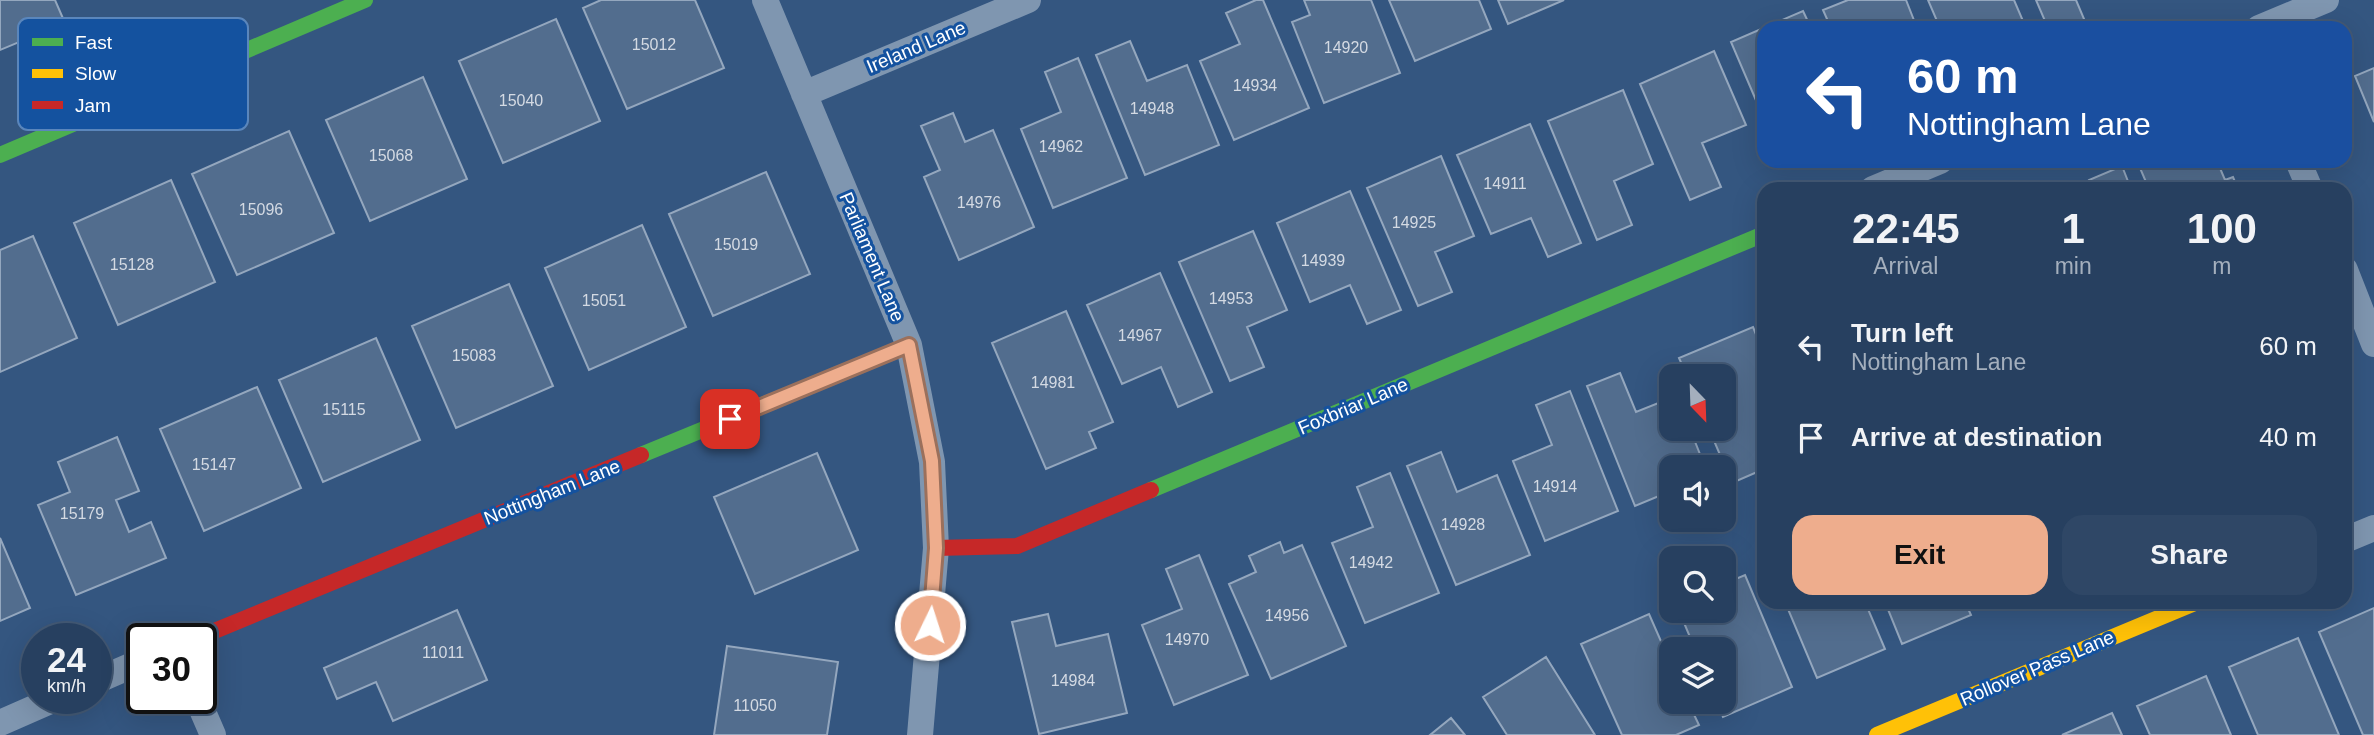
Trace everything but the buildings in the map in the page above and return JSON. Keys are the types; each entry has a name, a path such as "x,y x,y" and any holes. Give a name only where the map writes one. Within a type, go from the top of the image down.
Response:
{"street":[{"path":"248,50 365,0"},
{"name":"Parliament Lane","path":"765,0 909,345 932,461 936,548 920,735"},
{"name":"Ireland Lane","path":"804,94 1028,0"},
{"path":"2276,21 2326,0"},
{"path":"0,155 59,130"},
{"path":"1890,182 1923,168"},
{"name":"Foxbriar Lane","path":"936,548 1017,546 1757,237"},
{"path":"2352,288 2374,344"},
{"name":"Nottingham Lane","path":"217,630 909,345"},
{"path":"2352,537 2374,528"},
{"name":"Rollover Pass Lane","path":"1877,735 2180,609"},
{"path":"0,723 21,714"},
{"path":"204,714 213,735"}],"traffic: fast":[{"path":"248,50 365,0"},
{"path":"0,155 59,130"},
{"path":"1151,490 1757,237"},
{"path":"641,455 909,345"}],"traffic: slow":[{"path":"1877,735 2180,609"}],"traffic: jam":[{"path":"217,630 641,455"},
{"path":"936,548 1017,546 1151,490"}],"route":[{"path":"730,419 909,345 932,461 936,548 930,625"}]}
